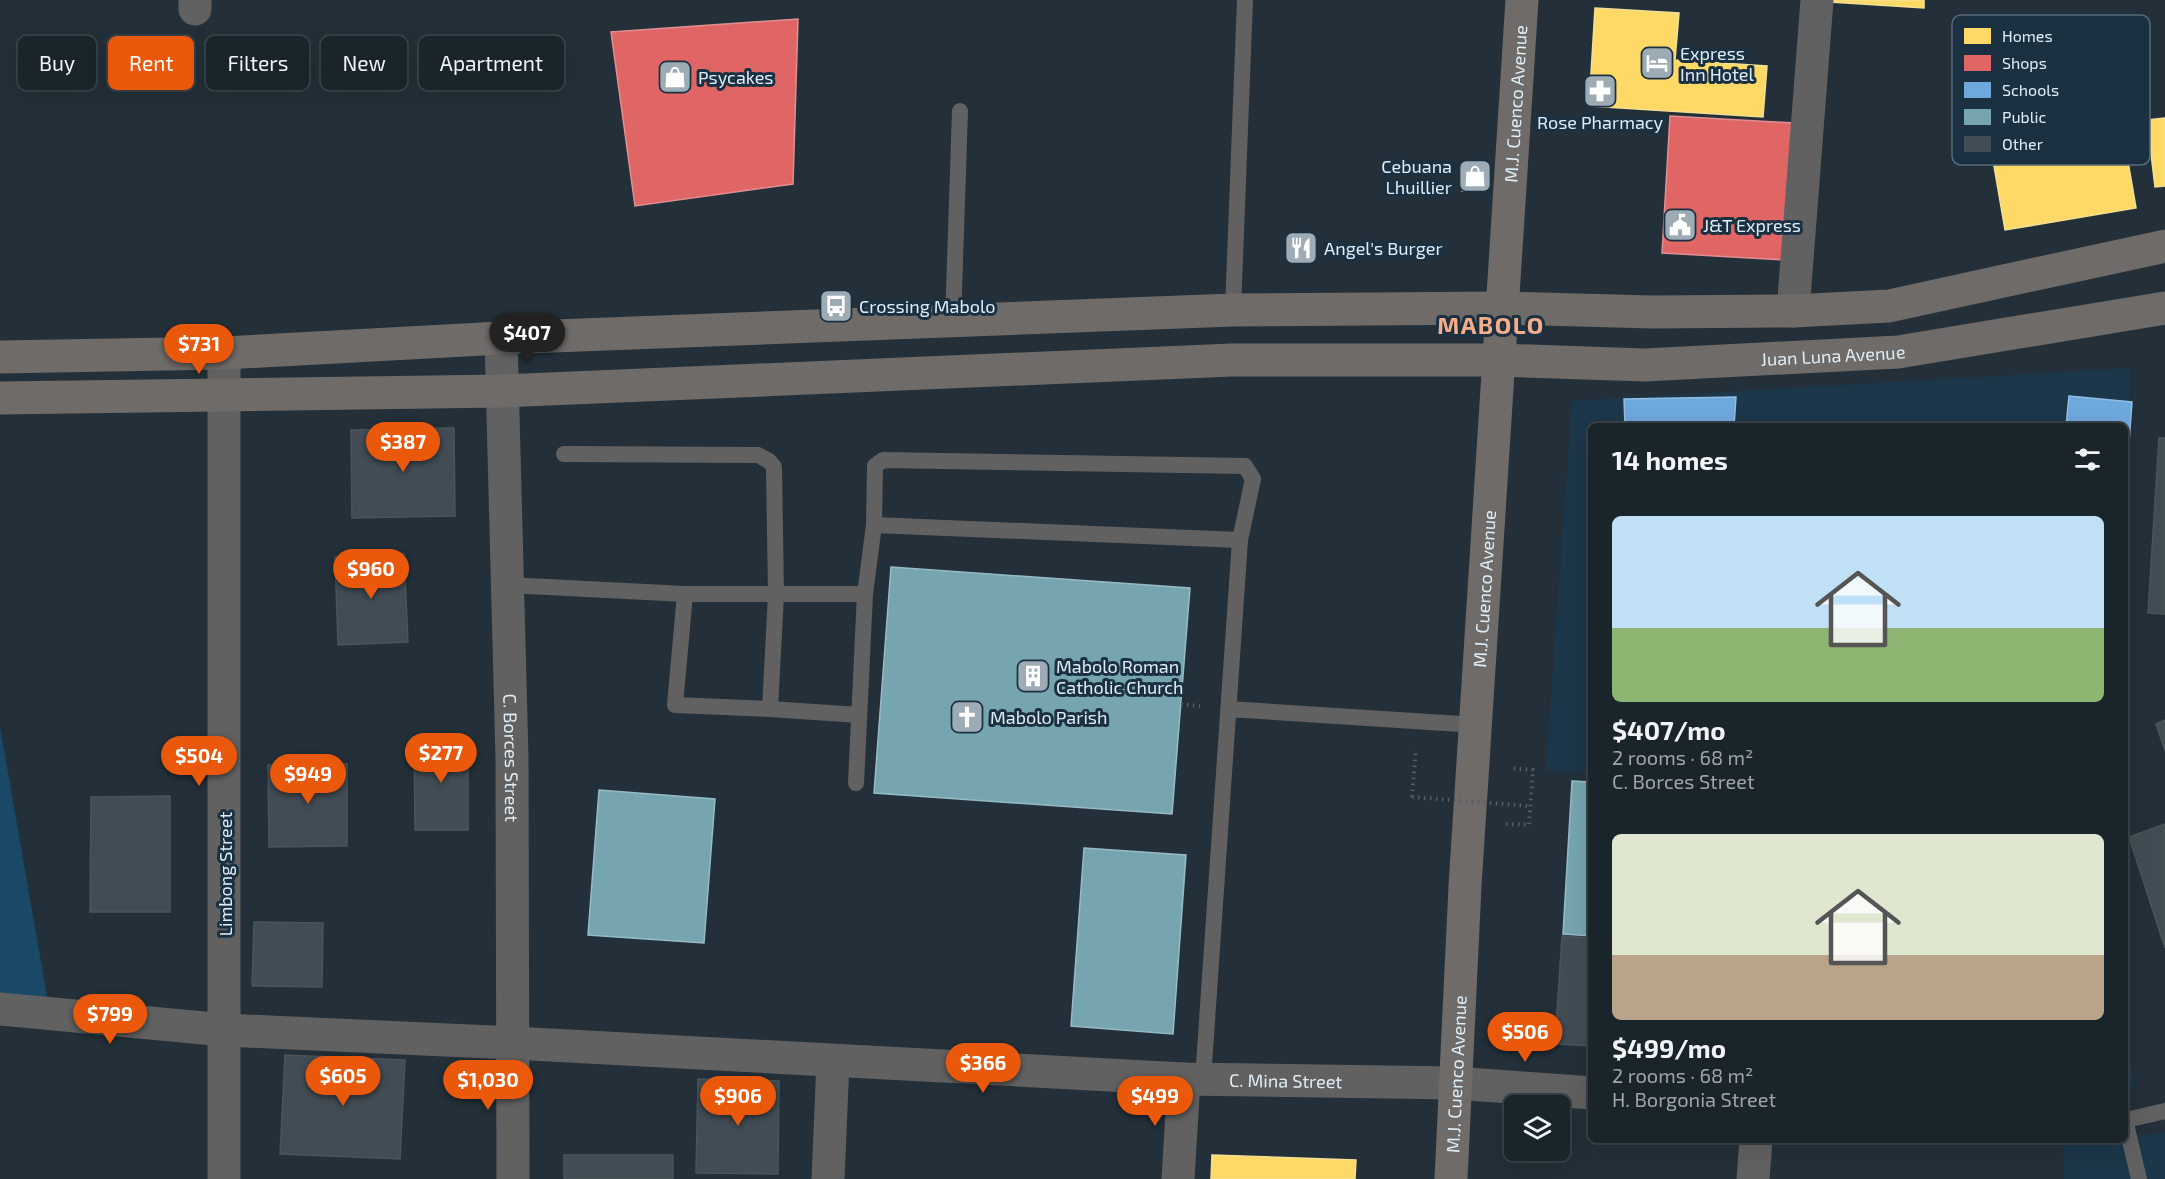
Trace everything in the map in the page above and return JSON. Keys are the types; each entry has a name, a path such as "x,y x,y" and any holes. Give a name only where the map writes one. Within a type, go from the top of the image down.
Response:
{"main road":[{"name":"M.J. Cuenco Avenue","path":"1451,1179 1501,308 1522,0"},
{"path":"0,357 224,353 501,338 1233,310 1501,308 1652,312 1793,311 1889,306 2165,246"},
{"name":"Juan Luna Avenue","path":"0,398 502,391 1232,360 1498,360 1645,365 1898,352 2165,308"}],"street":[{"path":"1793,311 1817,0"},
{"name":"C. Borces Street","path":"501,338 512,758 513,1179"},
{"name":"Limbong Street","path":"224,353 226,395 224,1179"},
{"name":"C. Mina Street","path":"0,1009 225,1030 1193,1079 1455,1083 1588,1093"},
{"path":"828,1179 833,1061"},
{"path":"1178,1179 1193,1079"},
{"path":"1753,1179 1756,1143"}],"lane":[{"path":"1233,310 1245,0"},
{"path":"953,321 960,111"},
{"path":"564,454 758,455 774,467 776,595 770,709"},
{"path":"856,783 865,594 874,525 875,466 883,460 1245,466 1253,479 1240,540 1228,710 1193,1079"},
{"path":"874,525 1240,540"},
{"path":"507,585 686,594 865,594"},
{"path":"686,594 675,705 859,716"},
{"path":"1228,710 1476,725"},
{"path":"2128,1121 2165,1111"},
{"path":"2128,1131 2139,1179"}],"path":[{"path":"1415,754 1412,797 1530,806"},
{"path":"1501,823 1528,825 1533,770 1505,768"}],"shaded area":[{"path":"2130,368 2128,432 2128,423 1588,423 1588,774 1546,770 1572,401"},
{"path":"0,727 48,1002 0,1005"},
{"path":"2128,1036 2134,1088 2128,1088"},
{"path":"2165,1132 2165,1179 2064,1179 2063,1144 2128,1143 2128,1137"}],"building: Homes":[{"path":"1830,0 1924,0 1924,8 1830,2"},
{"name":"Express Inn Hotel","path":"1595,8 1679,13 1675,60 1767,66 1763,117 1589,106"},
{"path":"2165,118 2165,186 2155,187 2150,145 2150,120"},
{"path":"1994,165 2129,165 2136,208 2005,230"},
{"path":"1212,1155 1356,1160 1355,1179 1211,1179"}],"building: Shops":[{"path":"798,19 793,184 635,206 611,32"},
{"path":"1670,116 1794,123 1786,260 1662,253"},
{"name":"Cebuana Lhuillier","path":"1464,161 1487,162 1485,190 1462,191"}],"building: Schools":[{"path":"2069,396 2132,402 2128,457 2128,423 2066,423"},
{"path":"1736,397 1734,423 1625,423 1624,399"}],"building: Public":[{"name":"Mabolo Roman Catholic Church","path":"891,567 1190,588 1172,814 874,793"},
{"path":"1572,781 1588,782 1588,936 1563,934"},
{"path":"599,790 715,799 704,943 588,935"},
{"path":"1084,848 1186,855 1173,1034 1071,1026"}],"building: Other":[{"path":"454,428 455,516 352,518 351,430"},
{"path":"2159,438 2165,438 2165,614 2148,613"},
{"path":"404,554 408,642 338,645 335,557"},
{"path":"2165,720 2165,751 2156,724"},
{"path":"414,739 468,739 468,830 415,830"},
{"path":"347,764 347,846 269,847 268,765"},
{"path":"170,796 170,912 90,912 91,797"},
{"path":"2165,824 2165,948 2129,837"},
{"path":"254,922 323,923 322,987 252,986"},
{"path":"1562,936 1588,938 1588,1046 1555,1044"},
{"path":"285,1055 405,1060 400,1159 280,1154"},
{"path":"698,1079 779,1081 778,1174 696,1173"},
{"path":"564,1155 673,1155 673,1179 564,1179"}],"place":[{"name":"Express Inn Hotel","path":"1657,63"},
{"name":"Psycakes","path":"675,77"},
{"name":"Rose Pharmacy","path":"1600,91"},
{"name":"Cebuana Lhuillier","path":"1475,176"},
{"name":"J&T Express","path":"1680,225"},
{"name":"Angel's Burger","path":"1301,248"},
{"name":"Crossing Mabolo","path":"836,306"},
{"name":"Mabolo Roman Catholic Church","path":"1033,676"},
{"name":"Mabolo Parish","path":"967,717"}],"district":[{"name":"MABOLO","path":"1491,324"}]}
